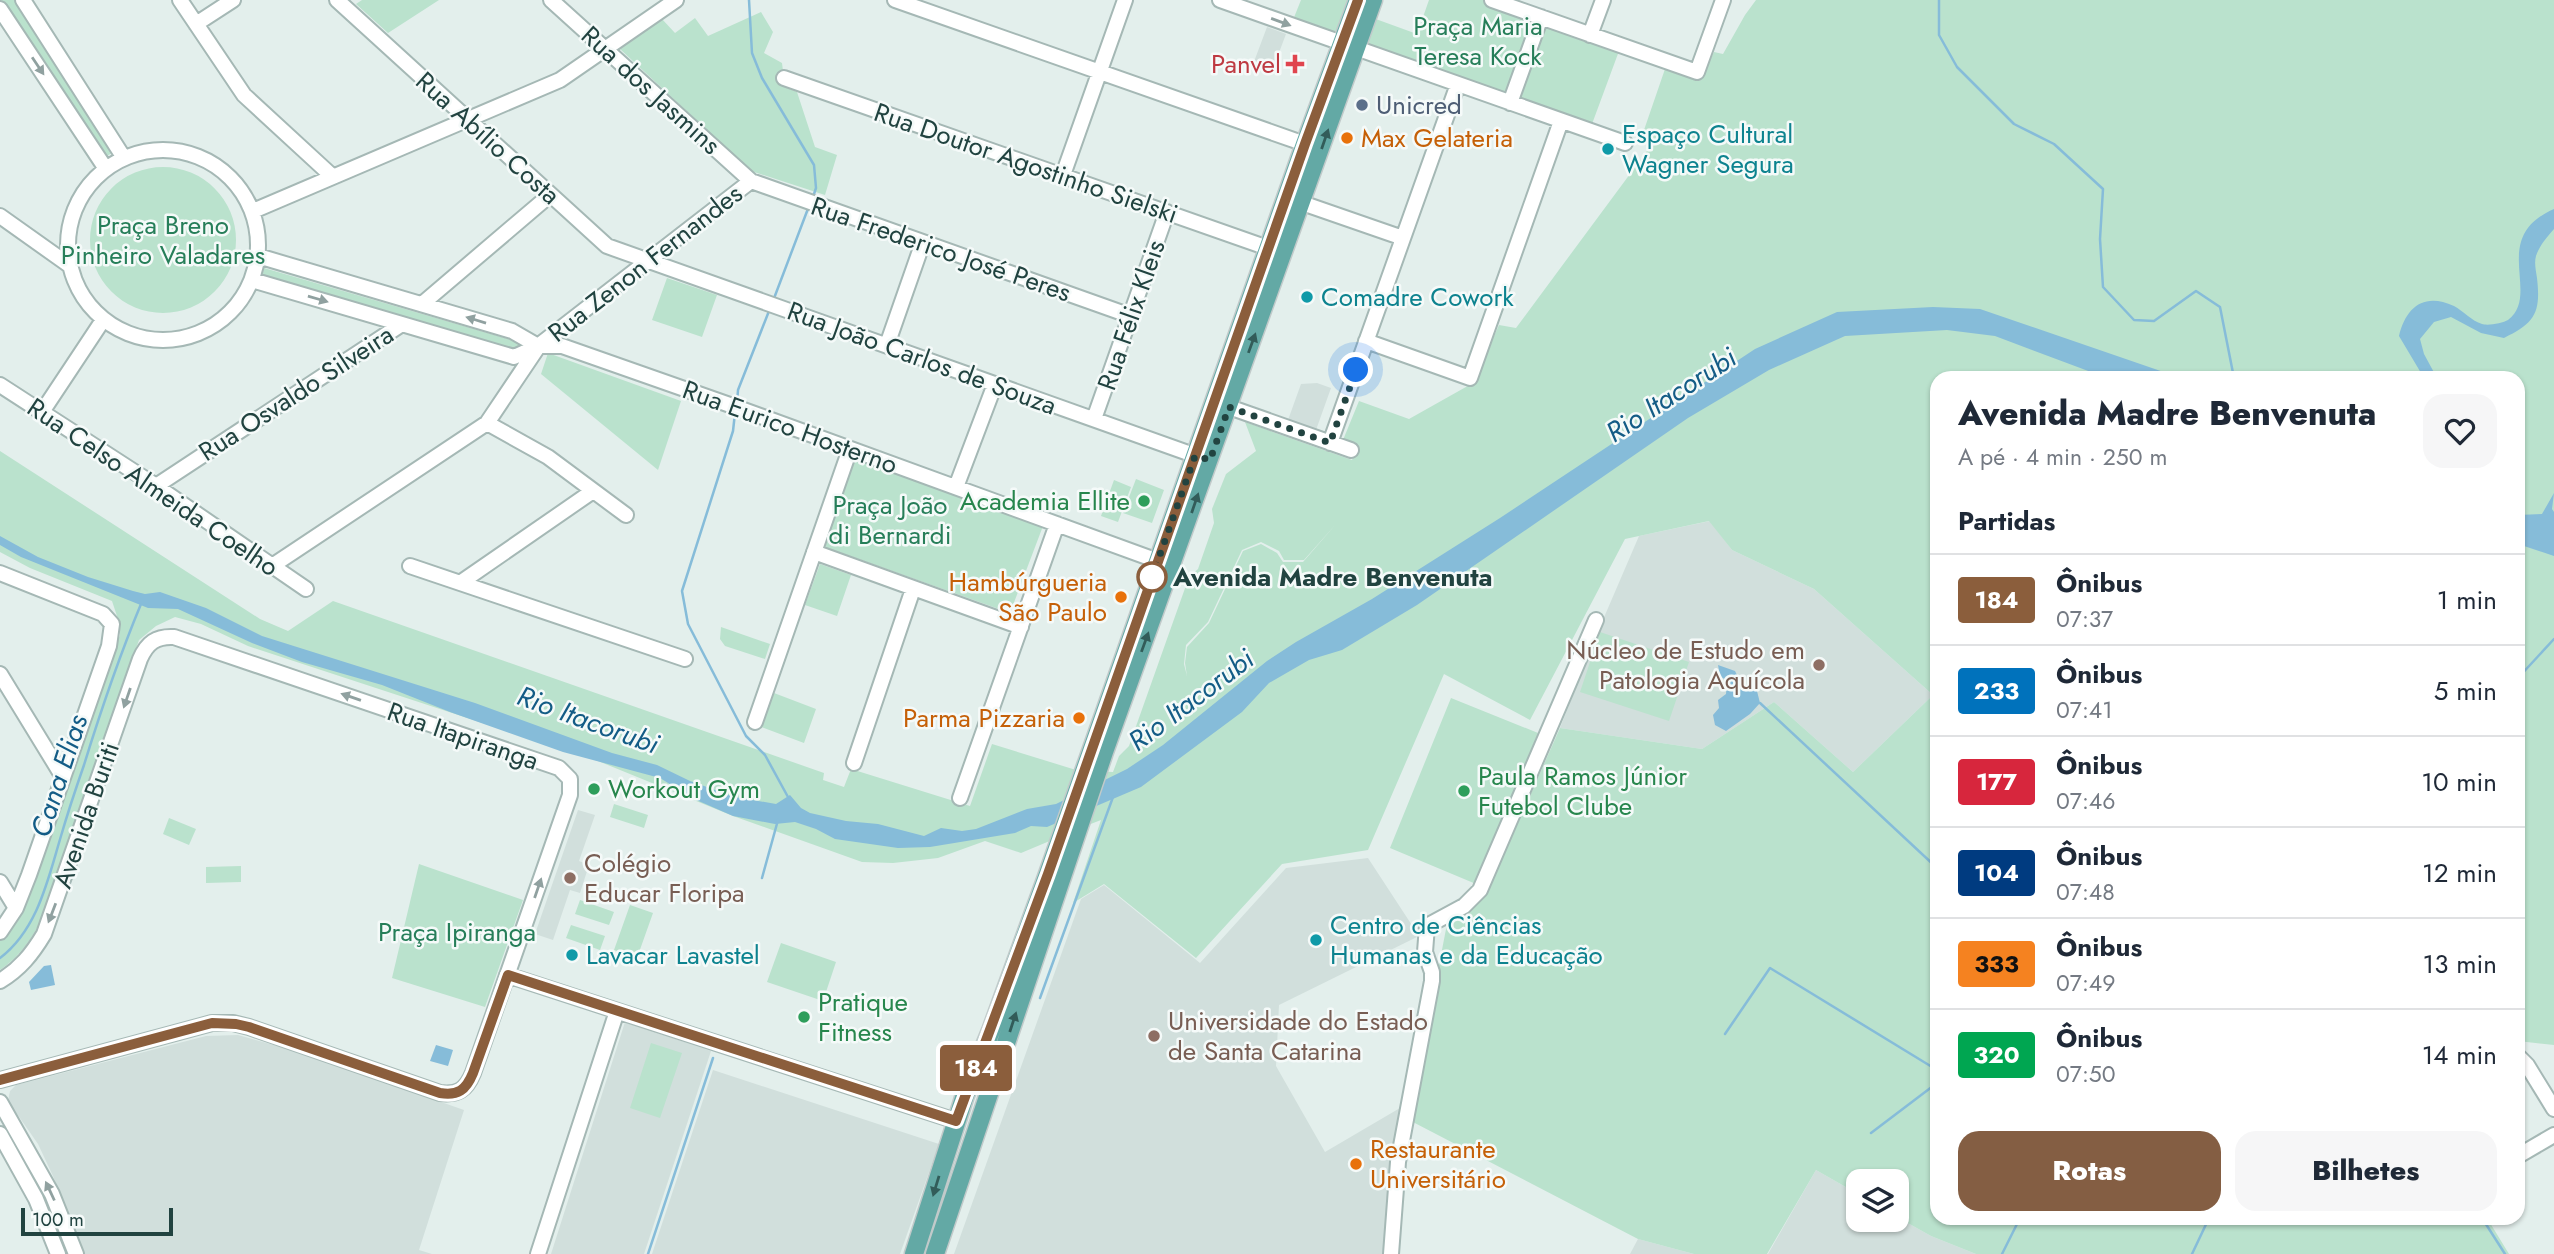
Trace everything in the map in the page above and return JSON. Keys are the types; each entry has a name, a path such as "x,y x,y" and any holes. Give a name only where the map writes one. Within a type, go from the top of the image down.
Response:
{"main road":[{"path":"1203,458 1229,407 1302,203 1349,46 1358,0"},
{"path":"914,1254 970,1083 1072,823 1104,752 1165,564 1203,458 1268,248 1305,144 1373,0"},
{"path":"935,1254 988,1099 1072,823 1086,763 1165,564"},
{"path":"970,1083 979,1094 988,1099"},
{"path":"956,1121 961,1127 968,1156"}],"street":[{"path":"23,0 124,158"},
{"path":"180,0 244,95 332,176"},
{"path":"196,24 233,0"},
{"name":"Rua Abílio Costa","path":"337,0 600,242 649,261"},
{"name":"Rua dos Jasmins","path":"551,0 751,181"},
{"path":"648,0 657,13"},
{"path":"253,211 561,80 676,0"},
{"path":"895,0 1305,144"},
{"path":"1063,176 1125,0"},
{"path":"1220,0 1625,143"},
{"path":"1495,0 1697,72 1723,0"},
{"path":"1590,34 1603,0"},
{"path":"0,9 106,169"},
{"path":"1510,103 1541,17"},
{"name":"Rua Doutor Agostinho Sielski","path":"784,78 1268,248"},
{"path":"1330,443 1458,84"},
{"path":"1366,341 1470,378 1562,121"},
{"path":"162,149 200,156 232,178 253,211 258,233 258,256 253,280 240,302 222,321 200,334 175,340 149,340 124,333 103,320 87,304 76,285 69,265 70,222 78,202 90,184 106,169 124,158 162,149"},
{"name":"Rua Frederico José Peres","path":"751,181 1131,316"},
{"name":"Rua Zenon Fernandes","path":"538,346 751,181"},
{"path":"422,304 550,195"},
{"path":"1302,203 1403,238"},
{"name":"Rua Félix Kleis","path":"1094,419 1167,212"},
{"path":"0,216 69,265"},
{"path":"887,345 923,242"},
{"path":"258,256 512,331 538,346"},
{"name":"Rua João Carlos de Souza","path":"649,261 1203,458"},
{"path":"253,280 514,357 538,346"},
{"path":"42,412 103,320"},
{"name":"Rua Osvaldo Silveira","path":"156,486 402,324"},
{"path":"272,566 487,424 538,346"},
{"name":"Rua Eurico Hosterno","path":"538,346 562,346 1165,564"},
{"name":"Rua Celso Almeida Coelho","path":"0,384 306,589"},
{"path":"956,487 995,384"},
{"path":"1229,407 1351,450"},
{"path":"487,424 548,457 626,514"},
{"path":"755,722 850,449"},
{"path":"460,583 593,491"},
{"path":"960,798 1057,524"},
{"path":"814,552 1021,627"},
{"path":"410,566 685,659"},
{"name":"Avenida Buriti","path":"0,573 103,614 112,624 109,646 16,908 0,932"},
{"path":"855,763 913,589"},
{"path":"1391,1254 1398,1162 1432,981 1432,972 1425,952 1427,926 1464,905 1480,890 1596,620"},
{"name":"Rua Itapiranga","path":"156,638 174,637 559,768 566,773 572,787 570,795 508,975"},
{"name":"Avenida Buriti","path":"0,981 20,967 44,934 140,659 144,650 156,638"},
{"path":"0,674 63,777"},
{"path":"0,882 16,908"},
{"path":"0,1080 212,1023 225,1022 249,1027 440,1093 452,1094 461,1091 468,1084 508,975 956,1121"},
{"path":"538,1254 617,1011"},
{"path":"2525,1063 2554,1109"},
{"path":"0,1102 52,1194 76,1254"},
{"path":"0,1134 36,1199 58,1254"},
{"path":"2525,1153 2554,1135"}],"shaded area":[{"path":"1267,27 1286,34 1271,74 1252,67"},
{"path":"1317,383 1331,388 1316,430 1288,420 1301,384"},
{"name":"Núcleo de Estudo em Patologia Aquícola","path":"1710,521 1732,550 1814,589 1930,692 1930,698 1853,772 1774,702 1702,749 1560,728 1639,536"},
{"name":"Colégio Educar Floripa","path":"578,810 595,815 579,861 589,865 580,893 570,890 553,940 535,934"},
{"name":"Universidade do Estado de Santa Catarina","path":"1368,858 1419,936 1279,1005 1276,1066 1325,1152 1400,1108 1392,1162 1386,1254 954,1254 1081,899 1104,885 1200,963 1286,868"},
{"path":"625,1022 711,1051 644,1254 551,1254"},
{"path":"238,1035 292,1050 464,1110 419,1250 432,1254 82,1254 38,1144 8,1101 10,1091 16,1085 206,1036"},
{"path":"713,1070 939,1144 900,1254 652,1254"},
{"path":"1816,1170 1846,1187 1846,1232 1909,1232 1909,1224 1931,1236 1976,1254 1768,1254"},
{"path":"1638,1239 1694,1254 1630,1254"}],"green space":[{"path":"1,0 14,0 113,152 106,157"},
{"path":"362,0 439,0 388,33 356,4"},
{"path":"1301,0 1351,0 1338,36 1293,20"},
{"name":"Praça Maria Teresa Kock","path":"1429,0 1483,0 1535,19 1508,95 1364,43 1373,18 1417,34"},
{"path":"1756,0 2554,0 2554,1045 2525,1042 2525,371 1930,371 1930,692 1814,589 1732,550 1709,521 1625,539 1530,720 1444,674 1368,850 1282,864 1196,958 1104,884 1073,903 1101,820 1070,832 981,1092 976,1087 1064,835 1021,853 985,841 938,858 893,863 862,862 733,816 598,761 248,646 201,624 175,617 156,626 139,640 43,917 25,946 0,970 0,941 27,901 120,635 120,625 112,601 30,568 0,552 0,451 260,619 288,631 333,601 824,773 823,780 844,787 851,769 970,806 992,744 1076,770 1113,772 1119,756 1129,746 1189,577 1198,569 1214,523 1212,509 1226,474 1256,451 1245,422 1352,460 1358,447 1343,440 1359,401 1409,419 1473,383 1499,325 1516,328 1647,151 1644,130 1665,69 1700,81 1714,52 1723,54","holes":["1336,524 1303,562 1283,562 1277,553 1261,544 1243,551 1209,623 1187,647 1187,676 1184,664 1186,645 1208,622 1242,550 1261,542 1279,551 1284,560 1304,560"]},
{"path":"761,12 773,32 764,53 782,63 785,87 797,92 815,147 837,155 825,195 751,171 620,49 662,19 675,33 695,18 708,36"},
{"path":"1546,25 1619,51 1592,124 1519,97"},
{"name":"Praça Breno Pinheiro Valadares","path":"163,167 191,173 214,189 230,212 236,240 230,268 214,291 191,307 163,313 135,307 112,291 96,268 90,240 96,212 112,189 135,173"},
{"path":"264,268 519,342 520,345 516,350 262,277"},
{"path":"667,278 717,295 702,337 652,320"},
{"path":"548,353 681,401 658,470 541,374"},
{"name":"Praça João di Bernardi","path":"853,456 1043,526 1010,613 822,546"},
{"name":"Academia Ellite","path":"1136,479 1164,490 1152,523 1123,513"},
{"name":"Academia Ellite","path":"1114,480 1131,487 1118,522 1101,516"},
{"path":"820,564 851,575 837,616 805,605"},
{"path":"721,627 770,644 765,659 725,646 720,639"},
{"path":"1600,632 1689,662 1669,721 1580,692"},
{"path":"774,693 816,709 804,743 761,727"},
{"name":"Paula Ramos Júnior Futebol Clube","path":"1451,698 1538,733 1476,884 1390,848"},
{"path":"1930,698 1930,1225 2491,1225 2509,1254 1976,1254 1931,1236 1909,1224 1909,1169 1846,1169 1846,1187 1816,1170 1767,1254 1694,1254 1638,1239 1409,1120 1447,924 1486,895 1560,728 1702,749 1774,702 1853,772"},
{"path":"614,804 648,815 644,828 610,817"},
{"path":"169,818 196,829 189,845 163,834"},
{"name":"Praça Ipiranga","path":"419,864 523,900 485,1007 392,978"},
{"path":"241,866 241,882 206,883 206,867"},
{"path":"580,900 614,912 609,925 575,914"},
{"path":"630,905 653,913 637,958 614,950"},
{"path":"571,925 605,936 600,950 566,938"},
{"path":"781,943 836,962 823,1001 767,982"},
{"path":"651,1043 682,1053 660,1118 630,1108"}],"water":[{"path":"2554,209 2554,229 2536,256 2538,300 2534,316 2523,327 2504,338 2481,333 2451,317 2434,322 2420,339 2433,371 2420,371 2399,336 2406,317 2418,305 2434,301 2454,306 2482,324 2508,320 2517,309 2520,296 2519,250 2524,235 2534,221"},
{"path":"1933,307 1980,309 2161,371 2088,371 1995,336 1947,330 1845,336 1769,370 1688,418 1417,605 1342,650 1309,660 1269,683 1242,712 1141,787 1047,827 1031,826 1015,833 930,847 898,848 835,839 795,822 775,824 733,816 694,799 660,778 563,752 382,685 302,662 252,643 178,609 148,608 21,557 0,545 0,536 38,557 88,577 145,594 160,592 206,608 262,636 475,703 612,753 657,765 690,781 735,797 776,804 790,795 801,808 810,813 846,821 878,824 924,836 941,828 962,831 976,829 1027,809 1056,804 1127,769 1163,745 1267,661 1296,642 1372,599 1500,518 1755,349 1837,312"},
{"path":"2554,493 2554,556 2525,546 2525,515 2542,514"},
{"path":"1718,665 1735,671 1740,681 1757,691 1760,703 1750,714 1726,731 1715,725 1713,715 1719,708 1718,700 1726,694 1727,681 1720,676"},
{"path":"51,965 55,985 31,990 29,982 44,966"},
{"path":"436,1045 453,1050 448,1066 430,1061"}],"waterway":[{"path":"749,0 752,53 762,78 814,165 816,188 813,197"},
{"path":"1939,0 1939,35 1957,67 2014,124 2054,144 2103,189 2100,239 2103,287 2134,320 2154,321 2196,291 2220,307 2233,371"},
{"path":"773,301 809,206"},
{"path":"737,403 738,390 769,311"},
{"path":"735,413 733,431 682,591 688,624 746,736 765,755 788,797"},
{"name":"Cana Elias","path":"0,958 24,933 40,902 104,704 141,604"},
{"path":"2525,670 2554,639"},
{"path":"1760,703 1930,861"},
{"path":"1040,998 1113,797"},
{"path":"762,878 778,820"},
{"path":"1725,1034 1770,968 1930,1066"},
{"path":"648,1254 713,1058"},
{"path":"1871,1133 1930,1088"},
{"path":"2002,1254 2016,1225"},
{"path":"2192,1254 2206,1225"},
{"path":"2486,1225 2505,1254"}],"bus line":[{"name":"184","path":"0,1080 212,1023 225,1022 249,1027 440,1093 452,1094 461,1091 468,1084 508,975 956,1121 1048,874 1358,0"}],"place":[{"name":"Panvel","path":"1295,64"},
{"name":"Unicred","path":"1362,105"},
{"name":"Max Gelateria","path":"1347,138"},
{"name":"Espaço Cultural Wagner Segura","path":"1608,149"},
{"name":"Comadre Cowork","path":"1307,297"},
{"name":"Academia Ellite","path":"1144,501"},
{"name":"Avenida Madre Benvenuta","path":"1152,577"},
{"name":"Hambúrgueria São Paulo","path":"1121,597"},
{"name":"Núcleo de Estudo em Patologia Aquícola","path":"1819,665"},
{"name":"Parma Pizzaria","path":"1079,718"},
{"name":"Workout Gym","path":"594,789"},
{"name":"Paula Ramos Júnior Futebol Clube","path":"1464,791"},
{"name":"Colégio Educar Floripa","path":"570,878"},
{"name":"Centro de Ciências Humanas e da Educação","path":"1316,940"},
{"name":"Lavacar Lavastel","path":"572,955"},
{"name":"Pratique Fitness","path":"804,1017"},
{"name":"Universidade do Estado de Santa Catarina","path":"1154,1036"},
{"name":"Restaurante Universitário","path":"1356,1164"}],"route":[{"path":"1152,577 1195,456 1210,460 1229,407 1330,443 1356,370"}],"water label":[{"name":"Rio Itacorubi","path":"1671,395"},
{"name":"Rio Itacorubi","path":"1191,700"},
{"name":"Rio Itacorubi","path":"588,720"}]}
